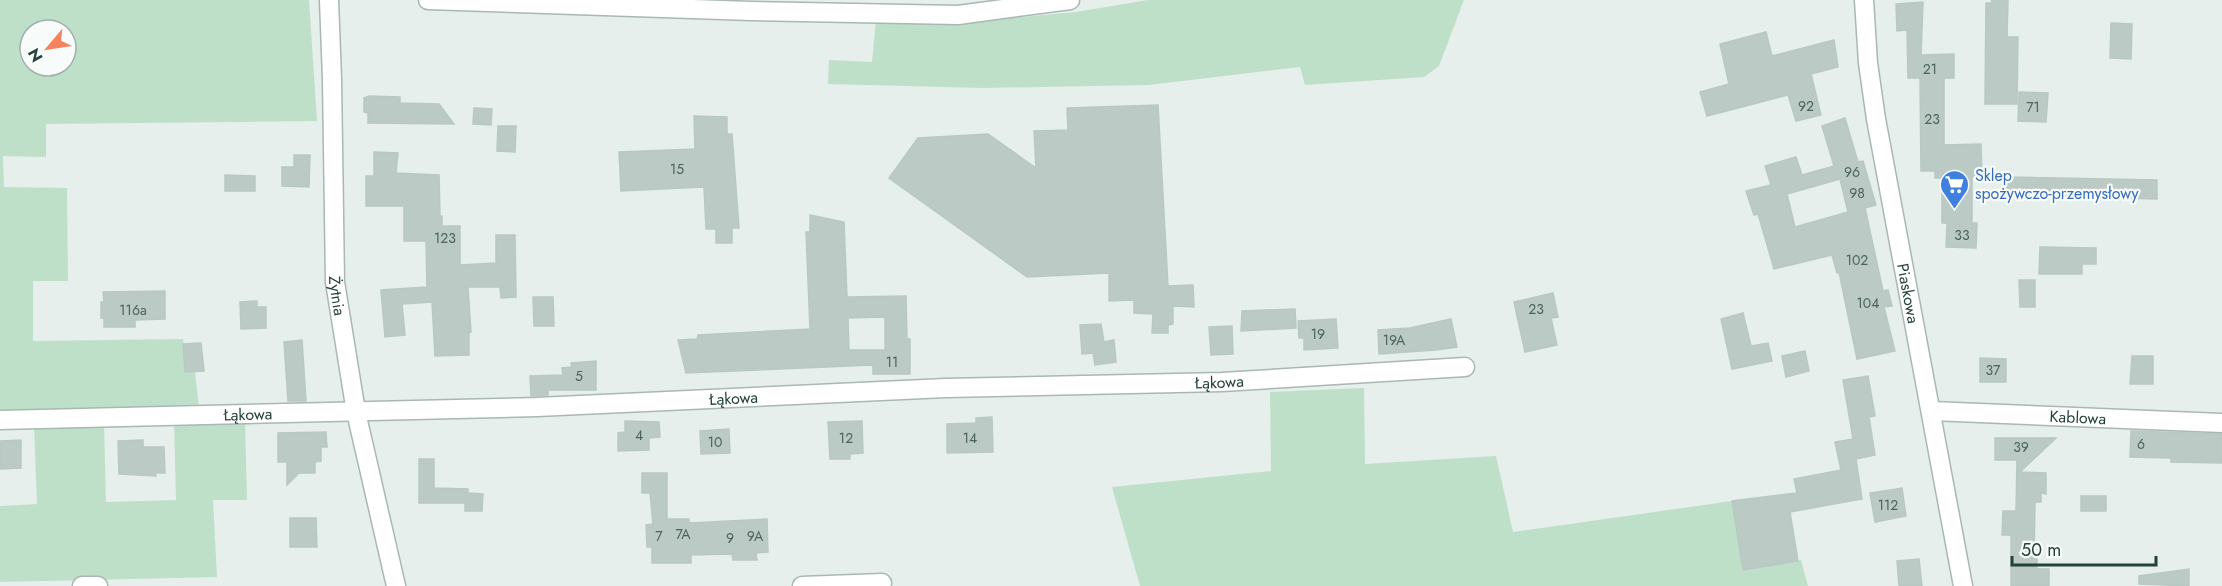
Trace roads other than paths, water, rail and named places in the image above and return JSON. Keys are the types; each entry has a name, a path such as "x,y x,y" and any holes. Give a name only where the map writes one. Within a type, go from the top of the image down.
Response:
{"street":[{"name":"Żytnia","path":"329,0 335,282 356,412 396,586"},
{"path":"428,0 739,11 958,15 1070,0"},
{"name":"Piaskowa","path":"1864,0 1868,63 1876,119 1963,586"},
{"name":"Łąkowa","path":"0,420 537,407 945,388 1222,382 1465,367"},
{"name":"Kablowa","path":"1932,411 2222,423"},
{"path":"802,586 882,583"},
{"path":"82,586 98,586"}],"place":[{"name":"Sklep spożywczo-przemysłowy","path":"1954,210"}]}
